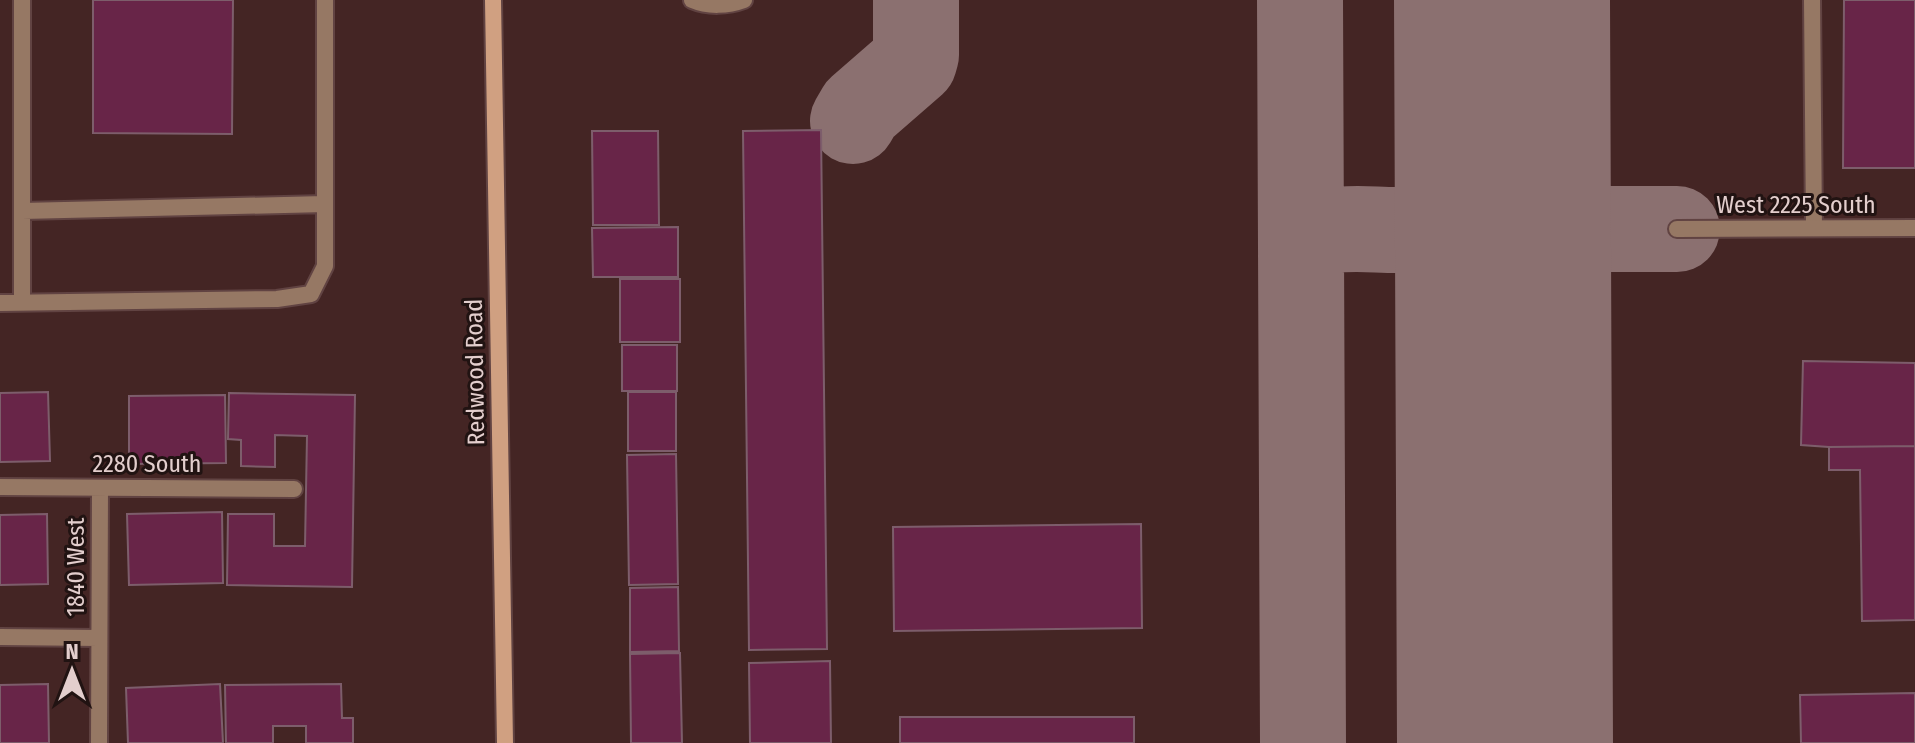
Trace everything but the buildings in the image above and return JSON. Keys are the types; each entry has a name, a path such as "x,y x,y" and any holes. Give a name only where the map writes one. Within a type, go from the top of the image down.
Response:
{"main road":[{"name":"Redwood Road","path":"493,0 505,743"}],"street":[{"path":"22,0 22,302"},
{"path":"0,303 277,299 311,294 325,266 325,0"},
{"path":"692,0 716,5 744,0"},
{"path":"1812,0 1814,228"},
{"path":"22,211 325,204"},
{"name":"West 2225 South","path":"1677,229 1915,228"},
{"name":"2280 South","path":"0,487 294,489"},
{"name":"1840 West","path":"99,743 100,488"},
{"path":"0,637 99,638"}],"taxiway":[{"path":"853,121 860,109 914,62 916,0"},
{"path":"1300,0 1303,743"},
{"path":"1451,230 1469,223 1484,211 1503,177"},
{"path":"1503,294 1526,248 1551,229 1677,229"},
{"path":"1301,257 1314,238 1328,231 1453,232 1479,243 1489,254 1503,294"}],"runway":[{"path":"1502,0 1505,743"}]}
